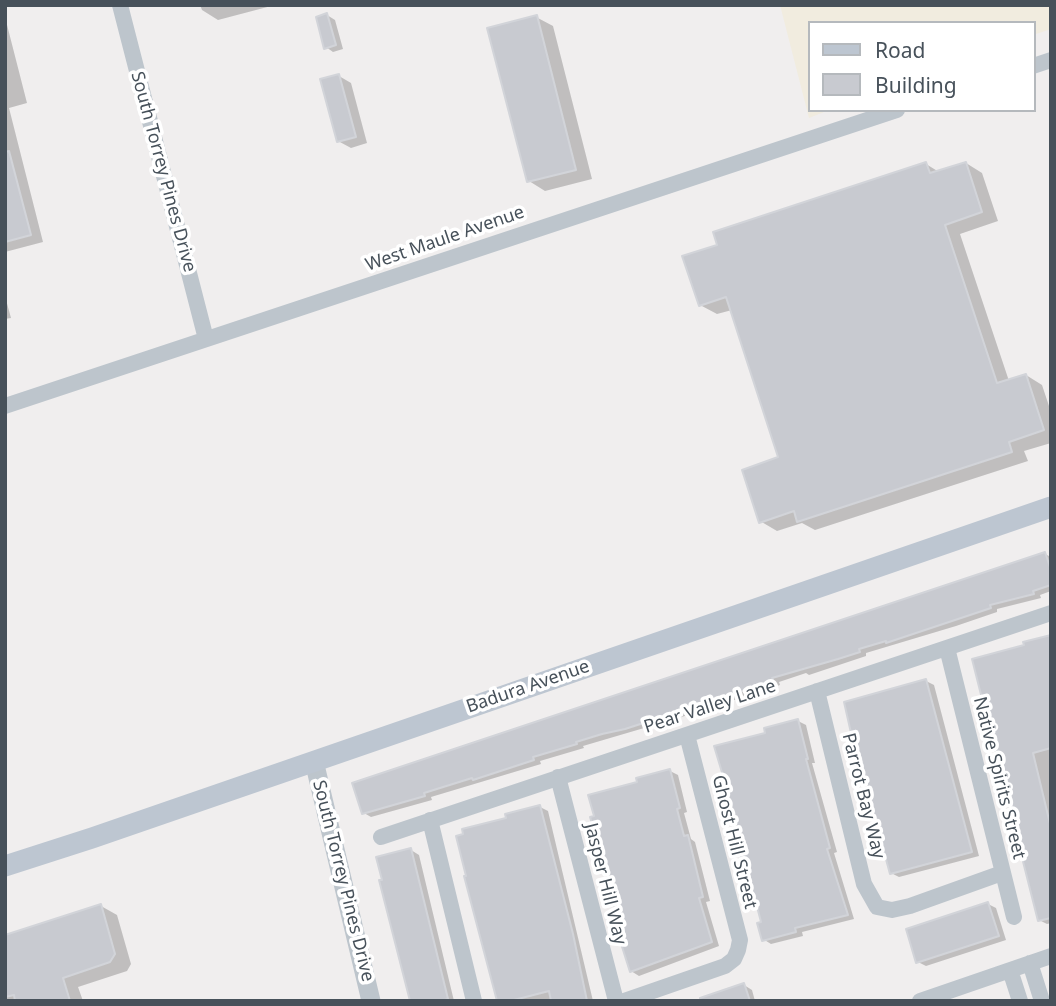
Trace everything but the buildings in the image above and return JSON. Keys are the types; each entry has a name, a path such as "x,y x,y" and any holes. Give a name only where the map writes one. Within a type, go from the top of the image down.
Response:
{"main road":[{"name":"Badura Avenue","path":"5,866 103,835 1051,507"}],"street":[{"name":"South Torrey Pines Drive","path":"120,5 206,339"},
{"name":"West Maule Avenue","path":"5,406 891,112"},
{"name":"Pear Valley Lane","path":"381,837 1051,612"},
{"name":"Native Spirits Street","path":"947,648 1014,917"},
{"name":"Parrot Bay Way","path":"817,691 864,884 877,907 892,910 910,906 1002,873"},
{"name":"Ghost Hill Street","path":"624,1001 725,966 734,958 740,940 687,735"},
{"name":"South Torrey Pines Drive","path":"314,761 372,1001"},
{"name":"Jasper Hill Way","path":"558,777 616,1001"},
{"path":"430,820 474,1001"},
{"path":"920,1001 1051,956"},
{"path":"1030,963 1042,1001"},
{"path":"1010,970 1020,1001"}],"sand":[{"path":"780,5 1051,5 1051,29 1035,34 1035,21 808,21 808,112 824,112 809,118"}]}
